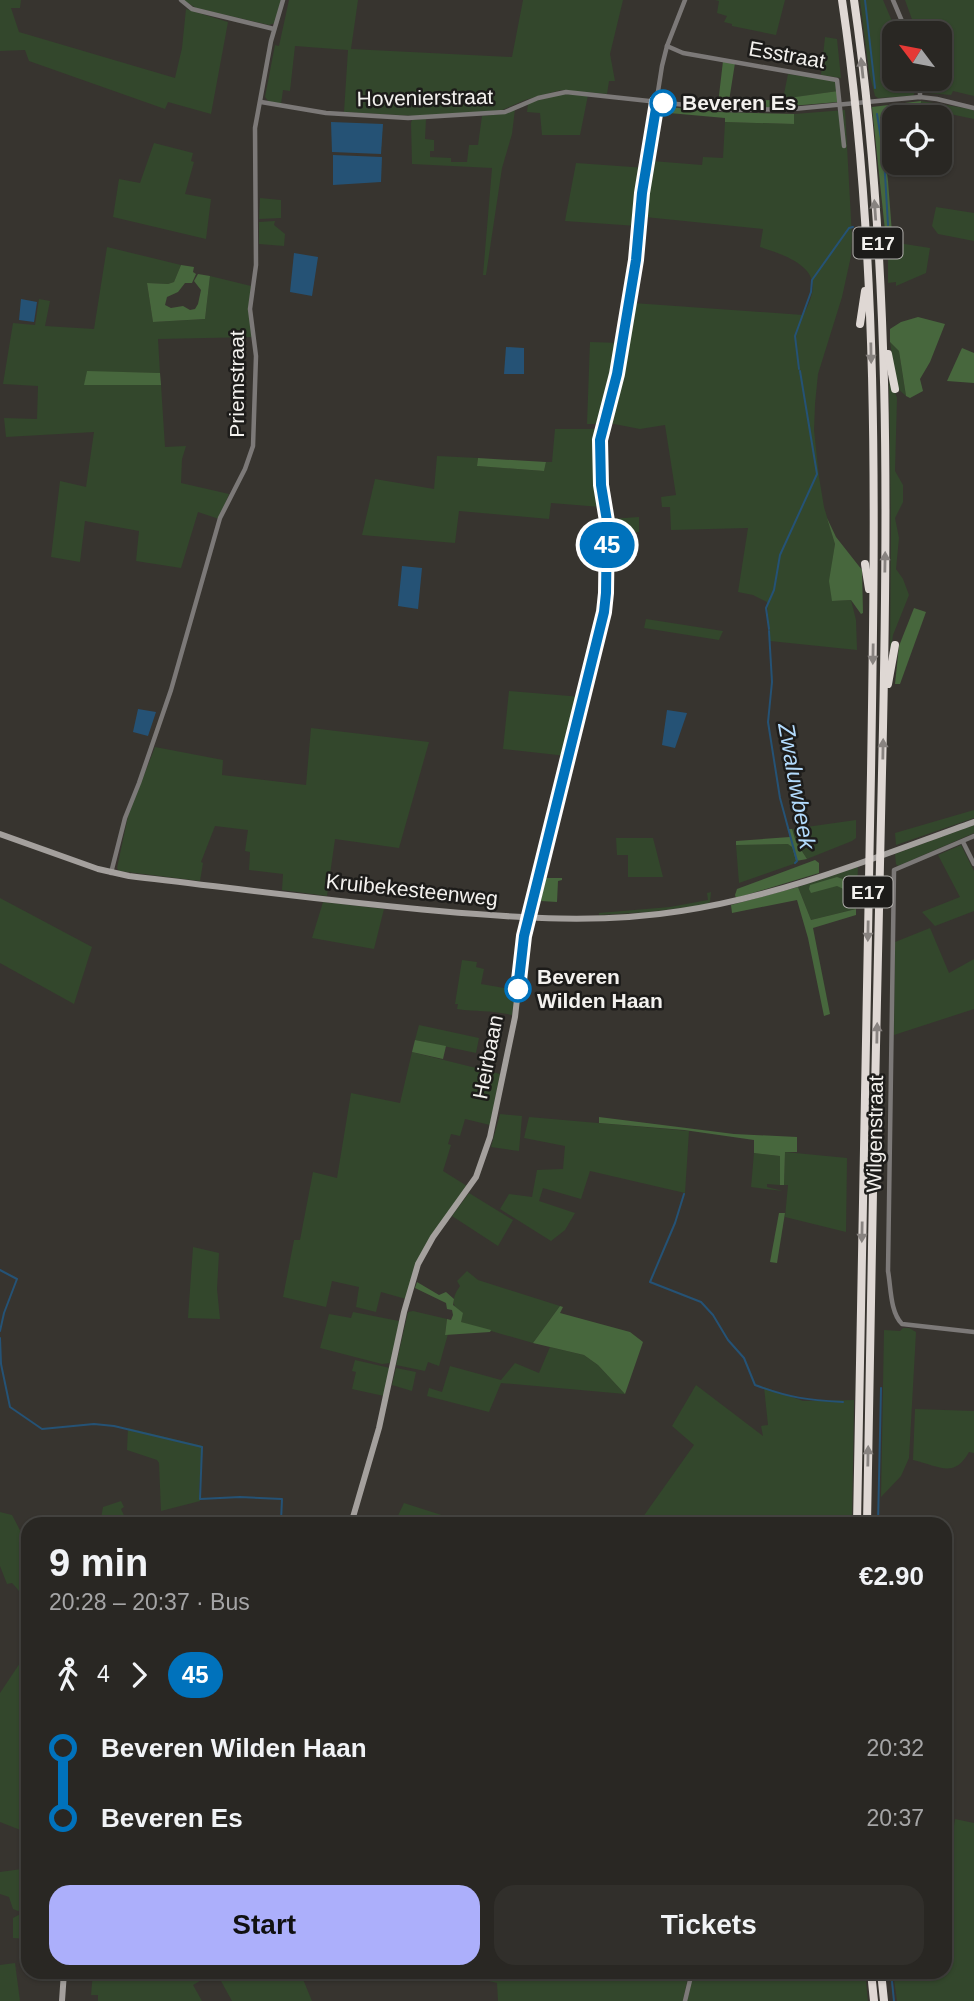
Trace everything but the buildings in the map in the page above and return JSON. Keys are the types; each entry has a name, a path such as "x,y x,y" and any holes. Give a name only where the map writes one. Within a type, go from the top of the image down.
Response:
{"highway":[{"name":"E17","path":"842,0 867,261 874,476 857,1517"},
{"name":"E17","path":"854,0 872,172 882,327 886,517 867,1517"},
{"path":"860,324 867,261"},
{"path":"882,327 895,389"},
{"path":"864,565 873,627"},
{"path":"884,704 895,645"},
{"path":"872,1979 874,2001"},
{"path":"882,1979 884,2001"}],"street":[{"path":"181,0 192,9 274,29"},
{"name":"Priemstraat","path":"111,873 125,818 171,690 220,518 245,469 253,446 256,356 250,309 256,265 255,138 274,29 283,0"},
{"name":"Heirbaan","path":"353,1517 379,1428 404,1312 418,1264 433,1237 475,1177 490,1137 514,1017 524,936 604,612 607,521 601,485 600,440 617,374 636,260 642,193 667,46 685,0"},
{"path":"893,0 902,21"},
{"name":"Esstraat","path":"667,46 683,53 838,81 844,146"},
{"path":"920,91 920,97"},
{"name":"Hovenierstraat","path":"261,102 312,112 402,118 505,112 538,98 566,92 732,110 838,106 920,97 974,108"},
{"name":"Kruibekesteenweg","path":"0,834 111,873 393,907 529,918 632,916 678,912 749,898 974,822"},
{"path":"974,836 963,842 974,864"},
{"name":"Wilgenstraat","path":"963,842 894,870 888,1271 898,1319 907,1326 974,1332"},
{"path":"62,2001 64,1979"},
{"path":"684,2001 690,1979"}],"green space":[{"path":"0,0 21,0 20,8 11,8 19,32 175,78 182,48 186,9 228,22 211,114 168,102 165,109 29,61 25,50 0,51"},
{"path":"183,0 281,0 275,23 269,25 196,8"},
{"path":"289,0 358,0 351,49 512,57 523,0 623,0 610,54 615,81 609,81 607,94 561,90 525,100 500,111 417,116 344,112 348,50 295,46 290,91 283,90 281,104 269,102 265,97 275,45 279,46"},
{"path":"715,0 785,0 776,35 724,22 727,16 717,13 719,1"},
{"path":"860,0 883,0 892,21 882,21 882,91 916,91 913,96 878,98 875,96 869,72"},
{"path":"905,0 974,0 974,96 953,91 951,95 928,93 952,91 952,21 913,21"},
{"path":"825,37 837,39 841,78 821,75"},
{"path":"723,61 735,63 729,101 774,100 838,91 838,102 767,108 718,104"},
{"path":"788,74 836,81 838,91 783,99"},
{"path":"562,94 588,95 580,135 542,135 540,113 527,112 528,103"},
{"path":"921,101 946,105 921,105"},
{"path":"921,101 921,105 888,105"},
{"path":"659,106 718,112 794,114 794,124 725,122 725,118 658,112"},
{"path":"882,106 882,175 887,175 894,259 888,259 872,107"},
{"path":"952,106 971,109 974,111 974,119 952,114"},
{"path":"515,109 512,134 502,168 486,275 483,275 492,168 412,164 411,123 412,120 426,119 425,139 434,140 434,151 430,151 430,157 451,158 451,162 467,162 469,145 478,145 482,116"},
{"path":"845,110 851,256 842,297 818,374 814,430 824,507 835,544 832,601 851,600 856,620 857,650 770,641 767,602 738,592 748,528 671,530 670,507 662,507 661,497 676,495 665,425 640,429 609,423 620,385 633,303 803,315 813,290 809,274 798,263 760,247 763,229 645,217 652,161 702,165 703,157 723,158 725,122 794,124 794,114"},
{"path":"154,143 193,153 191,161 194,162 185,194 211,199 206,239 113,217 119,179 140,183"},
{"path":"576,163 646,168 637,226 565,221"},
{"path":"260,198 281,200 281,218 259,219"},
{"path":"936,207 974,213 974,241 938,234 932,226"},
{"path":"275,221 274,225 285,234 284,246 259,244 259,222"},
{"path":"892,242 930,248 926,273 896,286 896,282 888,283 888,259 893,259"},
{"path":"107,247 181,265 174,282 147,283 153,322 205,319 210,276 251,286 249,304 254,337 158,339 160,373 87,372 85,385 161,385 165,447 186,446 182,459 181,483 229,494 219,519 198,512 181,568 136,561 139,531 85,521 80,562 51,557 60,481 86,487 94,432 6,437 4,418 37,419 38,386 3,384 13,323 35,325 39,299 50,301 45,326 94,329"},
{"path":"181,265 194,267 193,272 196,274 192,283 185,283 178,292 167,297 165,305 171,308 183,306 190,310 195,309 201,290 194,281 198,274 210,276 205,319 153,322 147,283 174,282"},
{"path":"918,317 945,324 920,379 923,391 910,398 906,396 899,351 890,342 890,329 901,322"},
{"path":"590,342 621,343 604,419 599,424 587,424"},
{"path":"890,342 899,351 906,396 897,388"},
{"path":"962,348 974,353 974,383 947,381"},
{"path":"87,371 160,373 161,385 84,385"},
{"path":"889,376 897,398 895,471 903,485 903,502 895,518 899,538 896,569 909,595 893,635 890,657 891,533"},
{"path":"555,429 597,429 596,453 601,507 551,503 549,519 459,511 455,543 362,535 375,479 434,489 437,456 478,458 477,466 544,471 546,462 552,462"},
{"path":"478,458 546,462 544,471 477,466"},
{"path":"639,517 639,532 611,534 611,519"},
{"path":"827,518 836,537 862,570 861,614 851,600 832,601 829,581 835,544"},
{"path":"914,608 926,612 900,684 895,684 899,646"},
{"path":"646,619 723,631 719,640 644,628"},
{"path":"509,691 582,697 567,756 503,749"},
{"path":"311,728 429,742 399,848 335,839 327,896 282,890 283,874 249,870 250,852 245,851 248,830 215,826 201,862 200,881 119,871 117,868 128,816 155,747 223,760 222,775 306,785"},
{"path":"974,810 974,818 896,845 895,833"},
{"path":"856,820 856,838 807,859 796,842 792,829"},
{"path":"974,825 974,833 898,866 896,864 895,854"},
{"path":"788,829 792,829 796,842 807,859 796,861 792,847 788,844 736,845 736,841 790,837"},
{"path":"616,838 653,838 663,877 628,877 628,855 617,855"},
{"path":"789,844 796,861 799,862 739,883 736,845"},
{"path":"961,845 974,871 974,911 935,926 922,912 960,897 938,855"},
{"path":"815,860 819,863 819,873 736,898 737,889"},
{"path":"858,867 856,909 811,920 798,887"},
{"path":"837,877 851,882 850,892 837,886 811,893 810,885"},
{"path":"545,878 562,878 558,881 557,902 541,901"},
{"path":"798,887 811,920 856,909 856,915 813,928 830,1014 824,1016 797,900 732,913 731,905"},
{"path":"711,892 710,902 704,905 599,915 708,900 707,893"},
{"path":"0,898 92,947 74,1004 0,963"},
{"path":"323,902 384,909 374,949 312,938"},
{"path":"930,928 949,973 974,959 974,1009 894,1035 895,942"},
{"path":"462,960 477,962 476,967 484,969 481,984 515,990 512,1015 457,1009 458,1004 455,1004"},
{"path":"419,1025 479,1038 476,1053 415,1040"},
{"path":"415,1040 446,1046 443,1059 412,1052"},
{"path":"412,1052 500,1074 490,1125 465,1119 460,1136 451,1134 448,1144 451,1145 443,1171 467,1186 431,1237 406,1299 381,1292 376,1312 356,1307 359,1287 332,1281 326,1307 283,1297 294,1240 300,1240 313,1172 337,1178 351,1093 400,1103"},
{"path":"500,1114 522,1116 519,1151 491,1147"},
{"path":"529,1117 689,1131 685,1193 590,1171 581,1199 543,1188 539,1201 575,1213 565,1230 551,1241 500,1209 509,1194 532,1197 537,1170 563,1169 565,1146 524,1138"},
{"path":"599,1117 734,1134 797,1137 797,1152 785,1152 784,1185 780,1185 780,1156 754,1153 754,1140 684,1130 599,1123"},
{"path":"785,1152 847,1158 846,1232 785,1217 788,1185 784,1185"},
{"path":"754,1153 780,1156 780,1185 767,1184 767,1187 783,1191 751,1187"},
{"path":"469,1193 513,1220 498,1246 452,1216"},
{"path":"779,1213 785,1213 777,1263 770,1262"},
{"path":"193,1247 219,1253 217,1289 220,1319 188,1318"},
{"path":"467,1271 478,1280 560,1306 533,1343 460,1322 454,1300 460,1286 457,1281"},
{"path":"417,1282 439,1295 446,1292 454,1299 453,1305 463,1313 461,1322 491,1330 490,1332 445,1335 447,1319 451,1320 452,1310 447,1309 446,1303 415,1288"},
{"path":"560,1306 563,1307 560,1313 630,1332 643,1342 625,1394 598,1365 584,1355 533,1343"},
{"path":"353,1312 399,1321 391,1363 382,1364 320,1348 329,1314 351,1318"},
{"path":"408,1312 447,1319 445,1334 448,1334 439,1366 428,1362 425,1371 396,1365"},
{"path":"903,1328 916,1332 909,1458 901,1476 881,1497 884,1330 900,1331"},
{"path":"550,1347 584,1355 598,1365 625,1394 501,1383 489,1412 427,1396 429,1388 442,1392 450,1366 501,1380 515,1363 539,1373"},
{"path":"355,1360 390,1368 384,1396 352,1389 356,1372 352,1371"},
{"path":"396,1368 416,1372 412,1391 392,1385"},
{"path":"696,1385 763,1436 761,1426 768,1425 764,1387 803,1401 854,1400 852,1517 643,1517 694,1445 672,1426"},
{"path":"915,1409 974,1411 974,1453 969,1452 952,1468 913,1460"},
{"path":"128,1428 203,1446 200,1501 161,1511 159,1463 127,1450"},
{"path":"121,1501 125,1517 101,1517 103,1507"},
{"path":"404,1503 448,1517 397,1517"},
{"path":"0,1512 12,1515 21,1532 21,1594 12,1583 7,1584 0,1566"},
{"path":"21,1662 21,1830 0,1822 0,1693"},
{"path":"955,1819 974,1823 974,2001 897,2001 894,1979 952,1979 952,1839"},
{"path":"21,1869 21,1910 13,1909 9,1897 0,1894 0,1872"},
{"path":"21,1914 21,1939 13,1938 13,1918"},
{"path":"15,1963 20,2001 0,2001 0,1965"},
{"path":"92,1979 203,1979 193,1985 202,2001 98,2001 98,1995 91,1995"},
{"path":"220,1979 303,1979 312,2001 232,2001"},
{"path":"688,1979 683,2001 498,2001 497,1983 485,1980"},
{"path":"692,1979 866,1979 868,2001 687,2001"}],"water":[{"path":"331,122 383,124 381,154 332,152"},
{"path":"333,155 382,157 381,182 333,185"},
{"path":"294,253 318,257 312,296 290,292"},
{"path":"21,299 37,302 34,322 19,320"},
{"path":"506,347 524,348 524,374 504,374"},
{"path":"402,566 422,568 418,609 398,606"},
{"path":"138,709 156,712 148,736 133,732"},
{"path":"667,710 687,713 675,748 662,745"}],"waterway":[{"name":"Zwaluwbeek","path":"865,0 875,88"},
{"name":"Zwaluwbeek","path":"877,114 884,157 888,225"},
{"name":"Zwaluwbeek","path":"799,369 795,336 811,292 812,280 849,228 853,227"},
{"name":"Zwaluwbeek","path":"769,629 766,608 774,590 780,555 817,474 800,371"},
{"name":"Zwaluwbeek","path":"769,631 772,682 768,722 780,798 797,861 795,863"},
{"path":"684,1194 650,1282 701,1302 744,1358 755,1385 799,1398 843,1402"},
{"path":"0,1270 17,1279 0,1331"},
{"path":"0,1338 1,1364 10,1407 42,1429 94,1424 114,1426 202,1447 200,1499 282,1499 281,1517"},
{"path":"878,1517 881,1388"},
{"path":"892,1979 894,2001"}],"bus line":[{"name":"45","path":"518,989 524,936 604,612 607,521 601,485 600,440 617,374 626,306 636,260 642,193 657,102 663,103"}],"place":[{"name":"Beveren Es","path":"663,103"},
{"name":"Beveren Wilden Haan","path":"518,989"}]}
